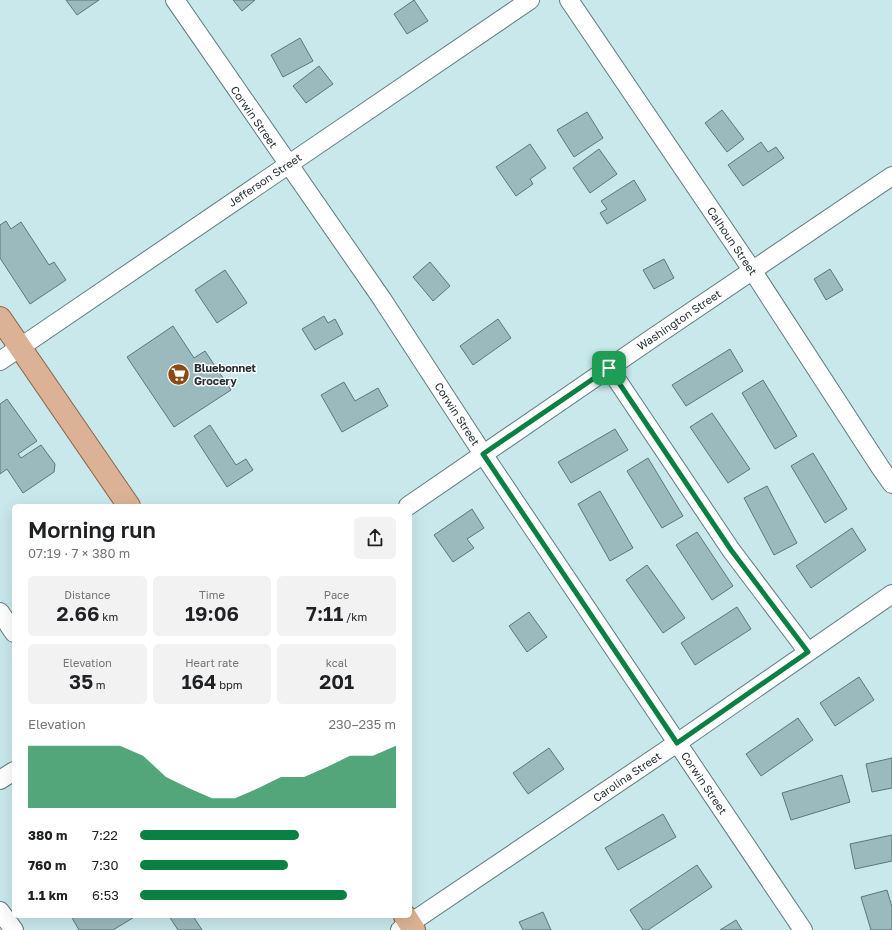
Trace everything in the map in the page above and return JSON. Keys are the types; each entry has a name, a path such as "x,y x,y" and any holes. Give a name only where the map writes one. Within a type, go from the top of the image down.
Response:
{"main road":[{"path":"0,318 128,504"}],"street":[{"name":"Corwin Street","path":"175,0 382,299 483,454 803,930"},
{"name":"Jefferson Street","path":"0,361 530,0"},
{"name":"Calhoun Street","path":"569,0 752,270 892,484"},
{"name":"Washington Street","path":"411,504 892,176"},
{"path":"609,368 731,550 808,652"},
{"name":"Carolina Street","path":"407,925 677,743 892,594"},
{"path":"0,612 12,630"},
{"path":"0,780 12,772"},
{"path":"0,911 14,930"}],"building":[{"path":"66,0 99,0 77,15"},
{"path":"233,0 255,0 242,11"},
{"path":"414,0 428,21 407,34 394,14"},
{"path":"300,38 313,61 283,77 271,55"},
{"path":"319,66 333,84 306,103 293,86"},
{"path":"722,110 744,139 727,152 705,123"},
{"path":"587,112 603,138 574,157 557,130"},
{"path":"761,142 768,152 776,147 784,158 743,186 728,165"},
{"path":"530,144 546,168 530,179 533,184 516,196 496,167"},
{"path":"599,149 617,174 590,193 573,168"},
{"path":"634,180 646,200 607,224 600,213 607,209 601,201"},
{"path":"6,221 11,229 21,222 49,265 54,262 66,280 30,304 0,258 0,225"},
{"path":"664,259 674,278 654,289 643,270"},
{"path":"430,262 450,286 433,301 413,277"},
{"path":"830,269 843,290 826,300 814,279"},
{"path":"225,270 247,303 217,323 195,290"},
{"path":"324,316 328,323 335,319 343,334 315,350 302,329"},
{"path":"498,319 511,338 473,365 460,346"},
{"name":"Bluebonnet Grocery","path":"173,326 194,358 205,351 231,390 174,427 127,357"},
{"path":"730,349 743,371 686,406 672,385"},
{"path":"763,380 797,436 775,449 742,393"},
{"path":"344,382 355,401 378,388 388,406 342,432 321,395"},
{"path":"7,399 37,441 18,454 21,458 41,445 55,464 54,472 23,493 7,469 0,474 0,404"},
{"path":"712,413 750,469 728,483 690,427"},
{"path":"210,425 236,465 246,459 253,470 227,487 194,436"},
{"path":"615,429 628,450 571,483 558,462"},
{"path":"813,453 847,509 825,523 791,466"},
{"path":"648,458 683,516 662,528 627,471"},
{"path":"767,486 797,543 774,555 744,498"},
{"path":"600,491 633,548 610,561 578,504"},
{"path":"472,509 484,528 467,539 474,548 453,562 434,535"},
{"path":"852,528 866,550 811,588 796,566"},
{"path":"697,532 733,586 712,600 676,545"},
{"path":"647,565 685,618 663,633 626,580"},
{"path":"737,607 751,629 695,665 681,643"},
{"path":"529,612 547,637 527,652 509,626"},
{"path":"859,677 874,700 835,726 820,703"},
{"path":"798,718 813,740 761,776 746,754"},
{"path":"549,748 564,769 528,794 513,773"},
{"path":"892,758 892,788 872,792 866,764"},
{"path":"842,775 850,802 791,820 782,793"},
{"path":"663,814 676,837 618,870 605,848"},
{"path":"892,835 892,861 855,869 850,844"},
{"path":"697,865 712,887 648,930 643,930 630,910"},
{"path":"887,890 892,907 892,930 871,930 861,897"},
{"path":"543,912 551,930 523,930 519,922"},
{"path":"72,918 133,918 113,930 79,930"},
{"path":"170,918 194,918 202,930 178,930"},
{"path":"736,920 742,930 720,930"}],"place":[{"name":"Bluebonnet Grocery","path":"179,374"}],"route":[{"path":"609,368 731,550 808,652 677,743 483,454 609,368"}]}
